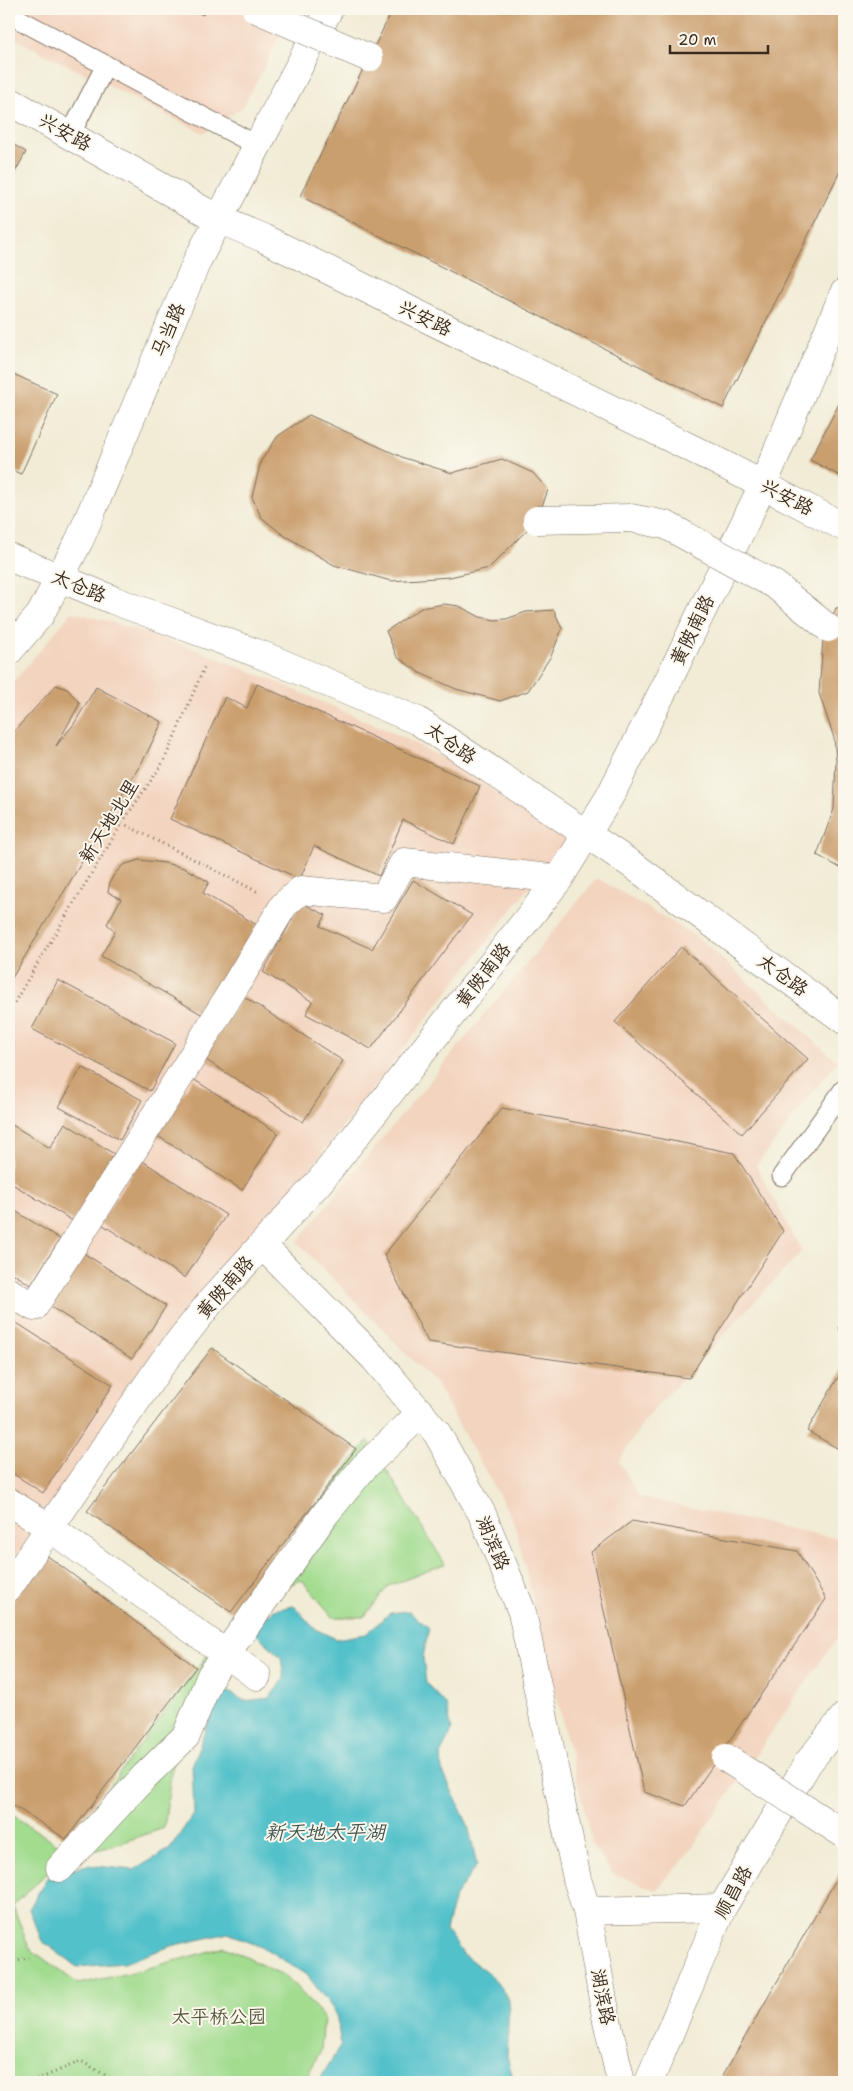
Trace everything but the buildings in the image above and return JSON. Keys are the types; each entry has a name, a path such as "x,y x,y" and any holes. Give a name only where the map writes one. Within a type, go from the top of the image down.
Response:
{"street":[{"path":"256,9 369,58"},
{"name":"马当路","path":"9,651 40,615 80,539 197,261 329,9"},
{"name":"兴安路","path":"9,101 218,218 263,238 700,452 844,526"},
{"name":"黄陂南路","path":"9,1587 164,1362 212,1300 320,1181 559,879 610,796 763,485 844,293"},
{"path":"537,520 631,518 666,525 775,585 828,628"},
{"name":"太仓路","path":"9,557 60,579 217,638 418,721 586,836 634,866 844,1020"},
{"path":"9,1292 34,1307 192,1057 284,905 302,890 384,898 404,862 559,879"},
{"name":"湖滨路","path":"262,1245 374,1358 421,1413 437,1433 482,1514 522,1612 575,1870 587,1911 606,2016 621,2082"},
{"path":"60,1868 144,1776 186,1736 211,1675 332,1505 364,1467 421,1413"},
{"path":"9,1502 50,1528 257,1676"},
{"name":"顺昌路","path":"649,2082 722,1908 808,1763 844,1717"},
{"path":"726,1758 844,1834"},
{"path":"587,1911 722,1908"}],"lane":[{"path":"9,14 258,146"},
{"path":"70,135 106,65"},
{"path":"782,1176 844,1089"}],"path":[{"name":"新天地北里","path":"9,1010 122,823 164,761 217,638"},
{"path":"122,823 284,905"},
{"path":"9,1961 29,1958"},
{"path":"32,2082 82,2061 116,2082"}],"shaded area":[{"path":"9,9 295,9 243,107 203,133 9,36"},
{"path":"72,612 108,621 197,650 279,683 405,738 454,764 566,840 306,1174 245,1247 9,1565 9,687"},
{"path":"597,878 697,937 837,1061 756,1166 802,1251 646,1418 619,1461 639,1497 844,1540 844,1628 684,1859 656,1890 613,1874 593,1847 514,1522 435,1383 297,1242"}],"green space":[{"name":"太平桥公园","path":"368,1440 445,1564 389,1586 364,1617 333,1617 302,1580 260,1595 199,1683 171,1773 164,1828 59,1861 13,1906 29,1948 78,1984 134,1972 225,1947 287,1977 324,2017 321,2050 304,2082 9,2082 9,1813 63,1848"}],"water":[{"name":"新天地太平湖","path":"294,1606 315,1629 336,1639 366,1634 390,1613 409,1611 429,1628 423,1657 426,1683 446,1704 452,1731 441,1752 442,1770 468,1825 477,1865 455,1896 446,1930 464,1955 492,1976 509,2000 507,2056 514,2082 318,2082 341,2045 336,2013 308,1976 266,1949 228,1933 171,1946 124,1963 77,1967 42,1941 29,1909 48,1876 87,1865 134,1870 170,1849 194,1813 192,1766 221,1688 245,1701 269,1698 284,1679 281,1657 252,1630 274,1610"}]}
